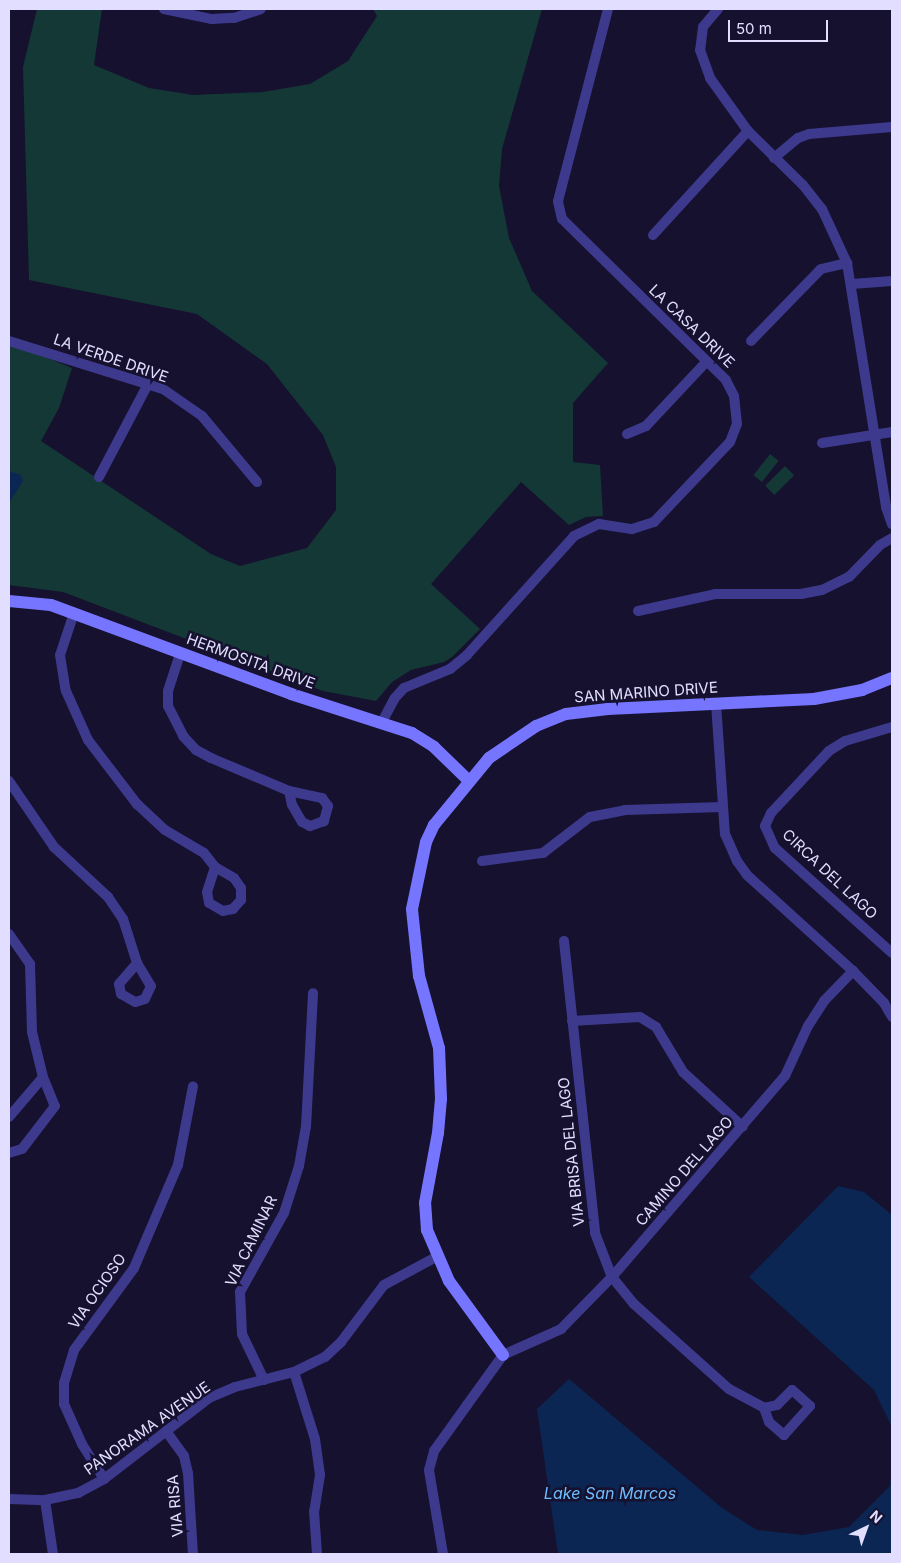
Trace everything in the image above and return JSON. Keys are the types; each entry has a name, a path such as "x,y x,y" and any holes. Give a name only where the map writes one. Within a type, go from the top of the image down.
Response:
{"street":[{"path":"164,9 212,19 234,18 261,9"},
{"name":"LA CASA DRIVE","path":"382,722 394,699 404,688 450,669 466,655 574,536 599,524 632,529 654,522 730,442 737,424 734,396 726,380 562,219 558,201 608,9"},
{"path":"718,9 703,27 700,50 710,78 748,132 822,209 847,263 852,284 886,507 892,524"},
{"path":"774,158 798,138 808,134 892,127"},
{"path":"652,235 748,132"},
{"path":"751,341 821,269 847,263"},
{"path":"852,284 892,280"},
{"name":"LA VERDE DRIVE","path":"9,341 163,389 202,416 257,482"},
{"path":"627,434 646,426 706,361"},
{"path":"99,477 148,384"},
{"path":"822,442 864,437 874,433 892,432"},
{"path":"638,611 715,594 765,592 801,594 822,590 849,577 880,545 892,538"},
{"name":"HERMOSITA DRIVE","path":"9,601 51,605 290,694 412,733 434,747 468,780"},
{"path":"74,613 60,655 66,691 88,740 136,804 165,830 204,853 215,866"},
{"path":"180,654 168,691 168,706 183,736 196,750 211,758 289,791"},
{"name":"SAN MARINO DRIVE","path":"503,1355 449,1281 436,1257 428,1230 425,1203 438,1133 439,1048 419,976 412,909 426,842 434,825 468,780 510,741 536,726 566,714 716,703 814,699 862,690 892,678"},
{"path":"716,703 725,834 737,862 747,875 852,971 884,1003 892,1017"},
{"name":"CIRCA DEL LAGO","path":"892,727 845,741 829,750 771,813 765,826 775,848 892,953"},
{"path":"9,781 54,847 113,904 123,919 137,963"},
{"path":"482,861 543,853 590,817 625,810 722,807"},
{"path":"9,934 30,964 32,1032 43,1077 55,1100 53,1111 22,1149 9,1153"},
{"name":"VIA BRISA DEL LAGO","path":"564,940 596,1234 612,1277 634,1304 729,1389 764,1408 777,1405 792,1390 810,1406 784,1435 769,1422 764,1408"},
{"name":"CAMINO DEL LAGO","path":"503,1355 561,1329 612,1277 785,1076 808,1026 824,1001 852,971"},
{"name":"VIA CAMINAR","path":"264,1380 242,1334 240,1292 284,1213 299,1166 306,1127 313,993"},
{"path":"572,1021 640,1017 656,1027 683,1072 743,1127"},
{"path":"9,1118 43,1077"},
{"name":"VIA OCIOSO","path":"104,1479 82,1444 64,1404 64,1383 74,1350 134,1268 178,1165 194,1086"},
{"name":"PANORAMA AVENUE","path":"9,1499 45,1500 78,1493 104,1479 209,1398 234,1387 294,1372 325,1357 384,1286 436,1257"},
{"path":"443,1554 429,1470 434,1451 503,1355"},
{"path":"294,1372 315,1439 320,1476 314,1511 317,1554"},
{"name":"VIA RISA","path":"166,1432 184,1456 188,1473 193,1554"},
{"path":"45,1500 53,1554"}],"green space":[{"path":"37,9 102,9 94,65 149,88 193,95 263,92 310,84 348,61 377,16 373,9 542,9 502,149 499,186 509,238 532,291 608,363 573,403 573,462 600,465 603,516 586,517 569,525 521,482 431,584 480,629 452,657 444,662 411,670 392,682 376,701 323,691 63,592 9,585 9,346 31,351 72,368 59,408 41,441 211,554 240,566 307,548 336,510 336,467 323,435 267,364 197,314 29,280 23,67"},
{"path":"770,454 779,461 762,482 753,475"},
{"path":"785,466 794,475 774,495 765,486"}],"water":[{"path":"9,471 21,475 23,481 9,503"},
{"path":"838,1186 864,1192 892,1215 892,1427 874,1390 749,1277"},
{"name":"Lake San Marcos","path":"569,1379 722,1508 757,1530 803,1535 849,1527 890,1486 892,1467 892,1554 558,1554 537,1409"}]}
